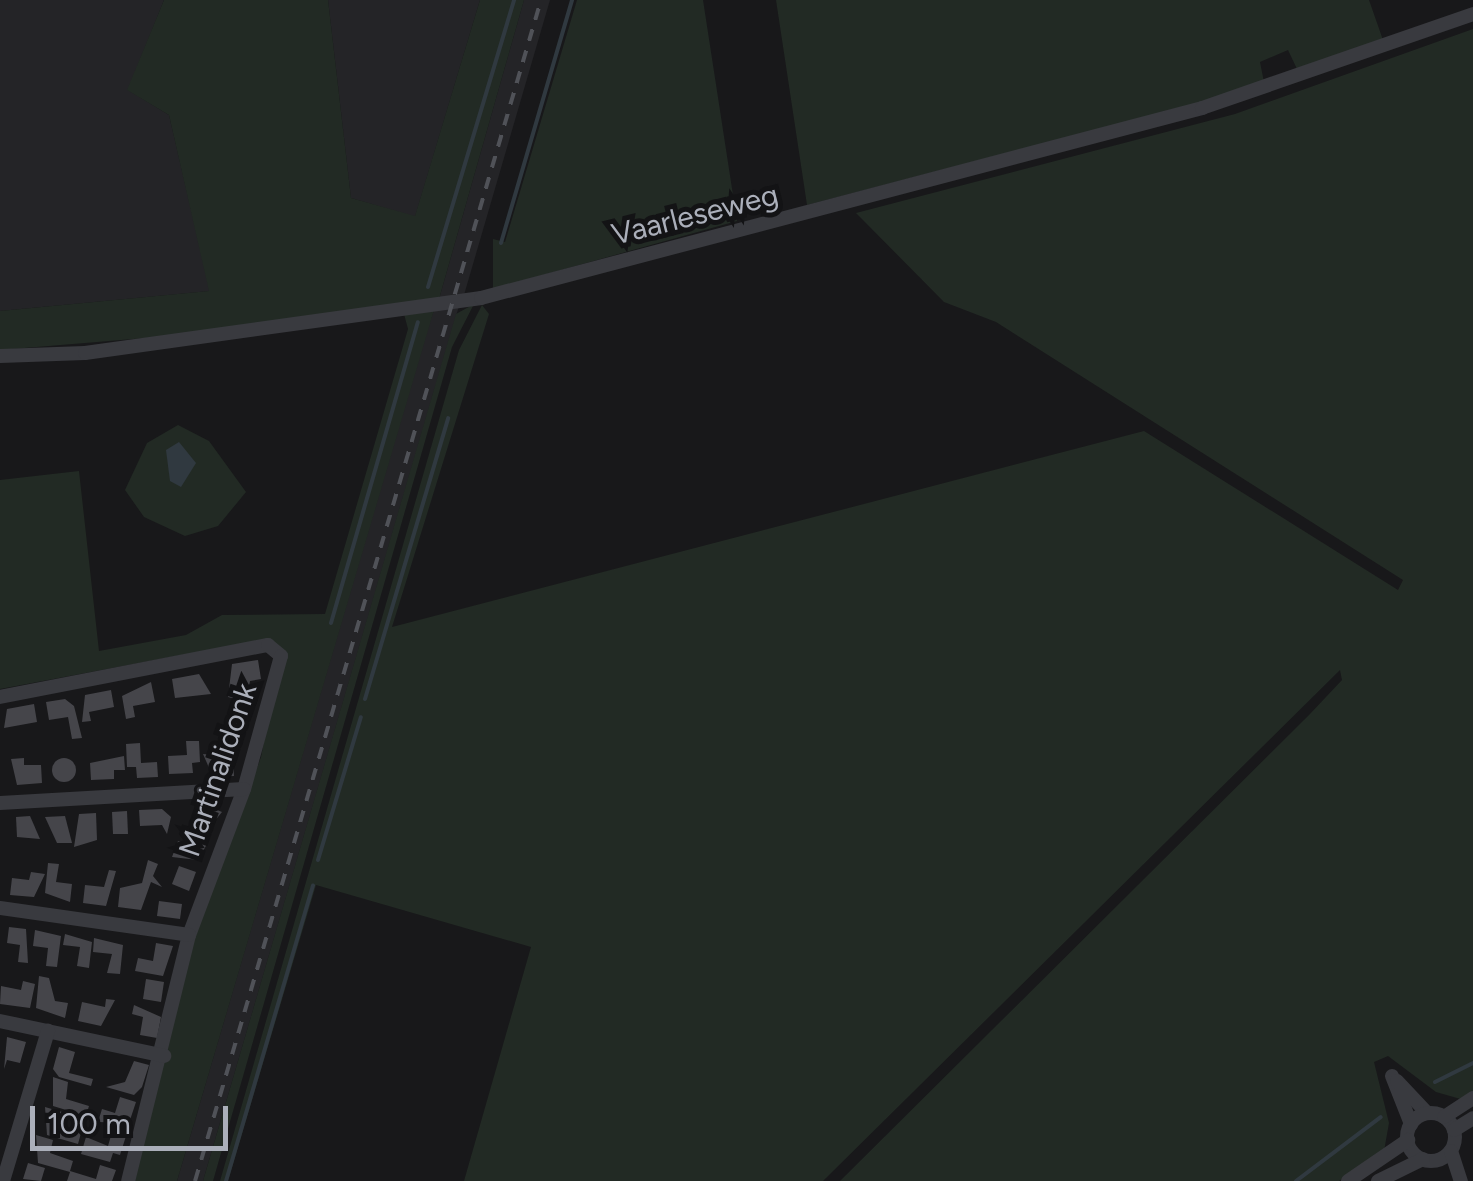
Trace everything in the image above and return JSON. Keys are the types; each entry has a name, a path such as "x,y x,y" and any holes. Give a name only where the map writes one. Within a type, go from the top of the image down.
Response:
{"street":[{"name":"Vaarleseweg","path":"0,356 86,353 480,298 1183,114 1473,14"},
{"name":"Martinalidonk","path":"0,697 268,645 281,668 244,789 190,935 164,1056 128,1181"},
{"path":"0,803 244,789"},
{"path":"0,908 190,935"},
{"path":"0,1021 164,1056"},
{"path":"3,1181 48,1031"},
{"path":"1348,1181 1408,1140 1411,1124 1392,1076 1427,1114 1444,1117 1454,1130 1451,1150 1460,1181"},
{"path":"1444,1117 1473,1098"},
{"path":"1411,1124 1427,1114"},
{"path":"1454,1130 1473,1118"},
{"path":"1408,1140 1460,1181"},
{"path":"1378,1181 1451,1150"}],"shaded area":[{"path":"0,0 164,0 128,90 169,115 210,291 0,311"},
{"path":"164,0 328,0 351,198 415,216 480,0 524,0 439,299 194,334 0,350 0,311 209,291 169,115 127,90"},
{"path":"328,0 480,0 415,217 351,198"},
{"path":"524,0 550,0 464,295 439,299"},
{"path":"577,0 703,0 737,221 493,289 493,239 505,242"},
{"path":"776,0 1369,0 1383,40 1297,69 1288,50 1260,62 1264,82 1209,100 807,205"},
{"path":"1473,29 1473,1094 1464,1100 1436,1092 1388,1056 1374,1062 1389,1123 1384,1151 1339,1181 840,1181 1309,715 1342,680 1340,670 823,1181 464,1181 531,947 316,885 228,1181 220,1181 459,350 482,305 489,314 392,627 1144,431 1398,590 1403,580 996,322 944,302 856,213 1235,114"},
{"path":"474,304 452,347 213,1181 203,1181 456,314"},
{"path":"459,306 203,1181 177,1181 429,324 434,310"},
{"path":"434,310 177,1181 134,1181 192,945 261,757 282,649 187,654 0,689 0,480 79,471 99,651 186,635 222,615 325,614 408,329 404,314"},
{"path":"178,425 209,441 246,492 218,526 185,536 144,517 125,490 147,443"},
{"path":"179,442 196,463 181,487 170,481 166,450"}],"building":[{"path":"258,660 261,679 250,681 246,702 228,697 232,664"},
{"path":"199,674 211,694 175,698 172,679"},
{"path":"151,682 155,702 133,706 135,717 126,719 122,696"},
{"path":"111,690 114,707 89,712 91,721 82,722 85,695"},
{"path":"65,699 74,706 82,738 72,739 68,717 49,720 46,702"},
{"path":"34,704 37,722 4,728 7,709"},
{"path":"236,706 251,710 243,735 229,731"},
{"path":"186,741 199,741 200,762 192,763 193,773 169,774 168,756 187,755"},
{"path":"140,743 141,763 157,762 158,777 137,778 136,767 127,767 126,744"},
{"path":"203,754 233,757 234,776 213,777"},
{"path":"124,756 125,770 114,770 114,779 91,780 90,763"},
{"path":"24,758 24,765 41,765 42,783 17,785 11,759"},
{"path":"64,758 73,761 73,779 64,782 55,779 52,770 55,761"},
{"path":"203,804 222,812 205,833 195,830"},
{"path":"162,809 171,817 167,834 162,825 140,826 139,810"},
{"path":"127,811 128,834 113,834 112,812"},
{"path":"96,813 97,840 74,847 79,814"},
{"path":"30,816 40,839 17,837 16,817"},
{"path":"65,816 72,843 57,843 45,817"},
{"path":"192,837 207,844 198,860 172,857 178,841 189,845"},
{"path":"148,860 158,864 153,876 162,887 151,882 141,910 118,907 120,888 142,883"},
{"path":"48,863 59,864 56,882 72,884 70,902 45,893"},
{"path":"179,866 196,872 189,891 172,884"},
{"path":"109,870 116,871 106,906 83,903 85,885 104,887"},
{"path":"31,872 45,874 34,897 10,895 12,878 29,880"},
{"path":"159,901 182,904 180,919 157,916"},
{"path":"9,927 26,929 28,963 18,962 20,945 7,943"},
{"path":"35,930 61,936 57,967 46,966 48,948 33,946"},
{"path":"65,934 92,942 89,968 77,966 80,947 63,945"},
{"path":"94,938 123,945 120,974 107,973 112,954 93,952"},
{"path":"156,943 173,946 163,976 135,971 138,958 153,961"},
{"path":"39,976 49,978 55,1001 68,1003 65,1018 36,1008"},
{"path":"146,979 164,982 161,1002 143,999"},
{"path":"23,981 35,984 30,1008 0,1004 1,986 21,990"},
{"path":"106,999 115,1000 101,1026 78,1021 82,1002 105,1007"},
{"path":"134,1005 161,1017 157,1038 140,1035 143,1017 132,1014"},
{"path":"7,1037 26,1042 20,1063 7,1060 4,1069"},
{"path":"59,1047 75,1052 69,1073 93,1079 91,1086 59,1077 53,1069"},
{"path":"134,1061 149,1065 142,1087 134,1095 106,1087 125,1082"},
{"path":"53,1077 68,1082 66,1099 89,1106 86,1116 53,1106"},
{"path":"120,1097 136,1102 129,1123 98,1122 102,1109 115,1113"},
{"path":"45,1107 62,1112 58,1125 81,1133 78,1144 47,1135"},
{"path":"112,1132 126,1136 120,1155 113,1153 110,1162 81,1154 86,1137 108,1146"},
{"path":"36,1135 53,1140 50,1153 73,1161 70,1171 96,1179 100,1165 116,1170 112,1181 67,1181 70,1172 38,1163"},
{"path":"28,1163 45,1168 41,1181 23,1179"}],"waterway":[{"path":"428,287 514,0"},
{"path":"501,243 572,0"},
{"path":"331,623 418,322"},
{"path":"365,699 448,418"},
{"path":"318,860 361,717"},
{"path":"226,1181 313,886"},
{"path":"1435,1082 1473,1063"},
{"path":"1296,1181 1381,1117"}],"railway":[{"path":"195,1181 541,0"}]}
